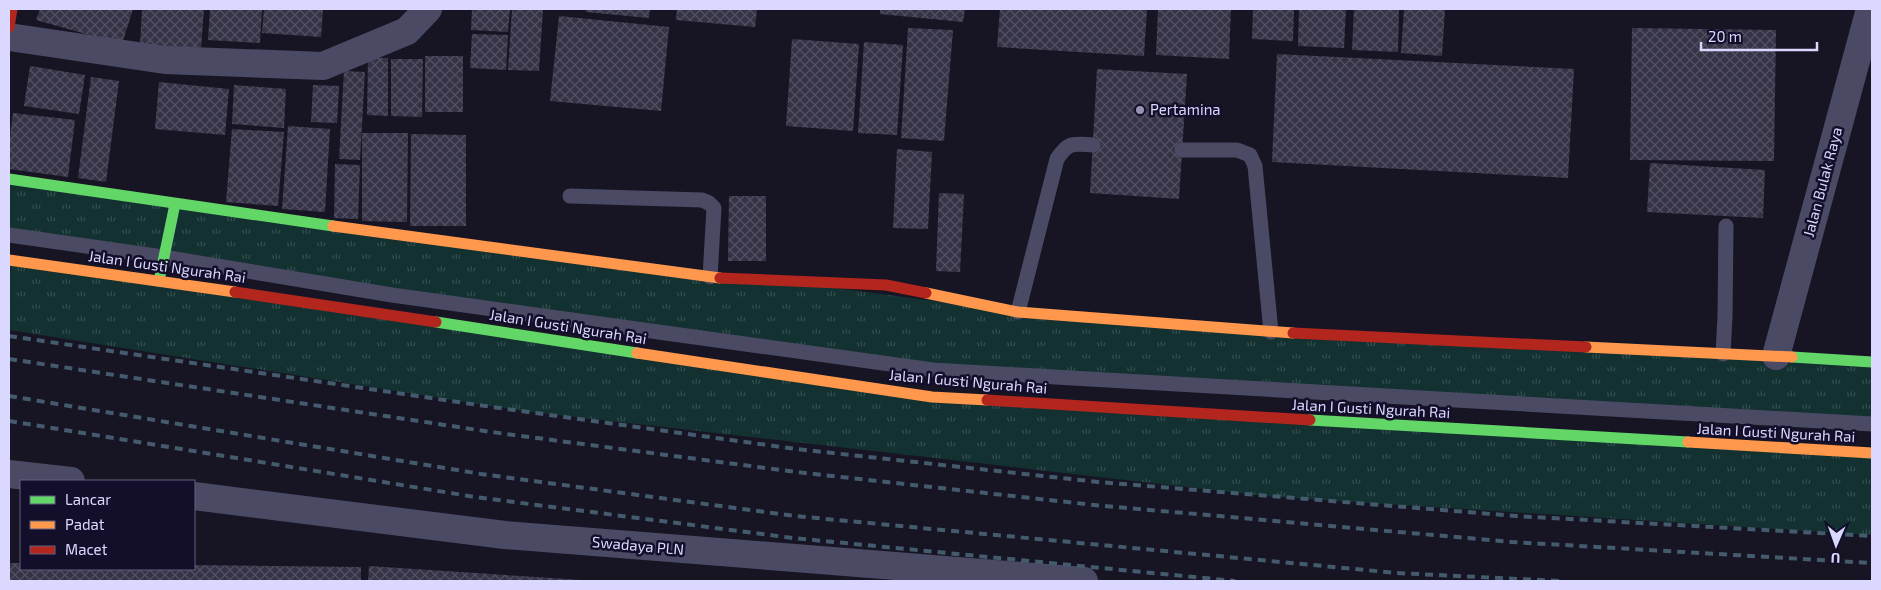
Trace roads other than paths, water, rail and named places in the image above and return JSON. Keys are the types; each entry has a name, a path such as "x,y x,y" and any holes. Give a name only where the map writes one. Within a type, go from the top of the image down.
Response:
{"main road":[{"path":"9,27 12,9"},
{"path":"9,180 710,277 738,280 886,285 1018,312 1271,332 1872,362"},
{"path":"159,281 175,204"},
{"name":"Jalan I Gusti Ngurah Rai","path":"9,260 932,398 1872,453"}],"street":[{"path":"9,38 165,60 323,66 407,31 428,9"},
{"name":"Jalan Bulak Raya","path":"1776,356 1863,12"},
{"path":"9,474 62,480"},
{"name":"Swadaya PLN","path":"195,496 505,535 1084,581"}],"lane":[{"path":"1018,312 1058,159 1064,148 1074,144 1093,145"},
{"path":"1182,150 1237,150 1250,155 1256,166 1271,332"},
{"path":"570,196 702,200 709,203 714,208 710,277"},
{"path":"1723,354 1726,226"},
{"path":"9,234 392,295 933,370 1872,424"}],"railway":[{"path":"9,336 492,407 796,449 1098,482 1516,516 1872,536"},
{"path":"9,359 491,432 796,472 1094,505 1512,542 1872,563"},
{"path":"9,396 481,474 795,516 1397,573 1560,581"},
{"path":"9,421 475,497 793,538 1235,581"}],"place":[{"name":"Pertamina","path":"1140,110"}]}
